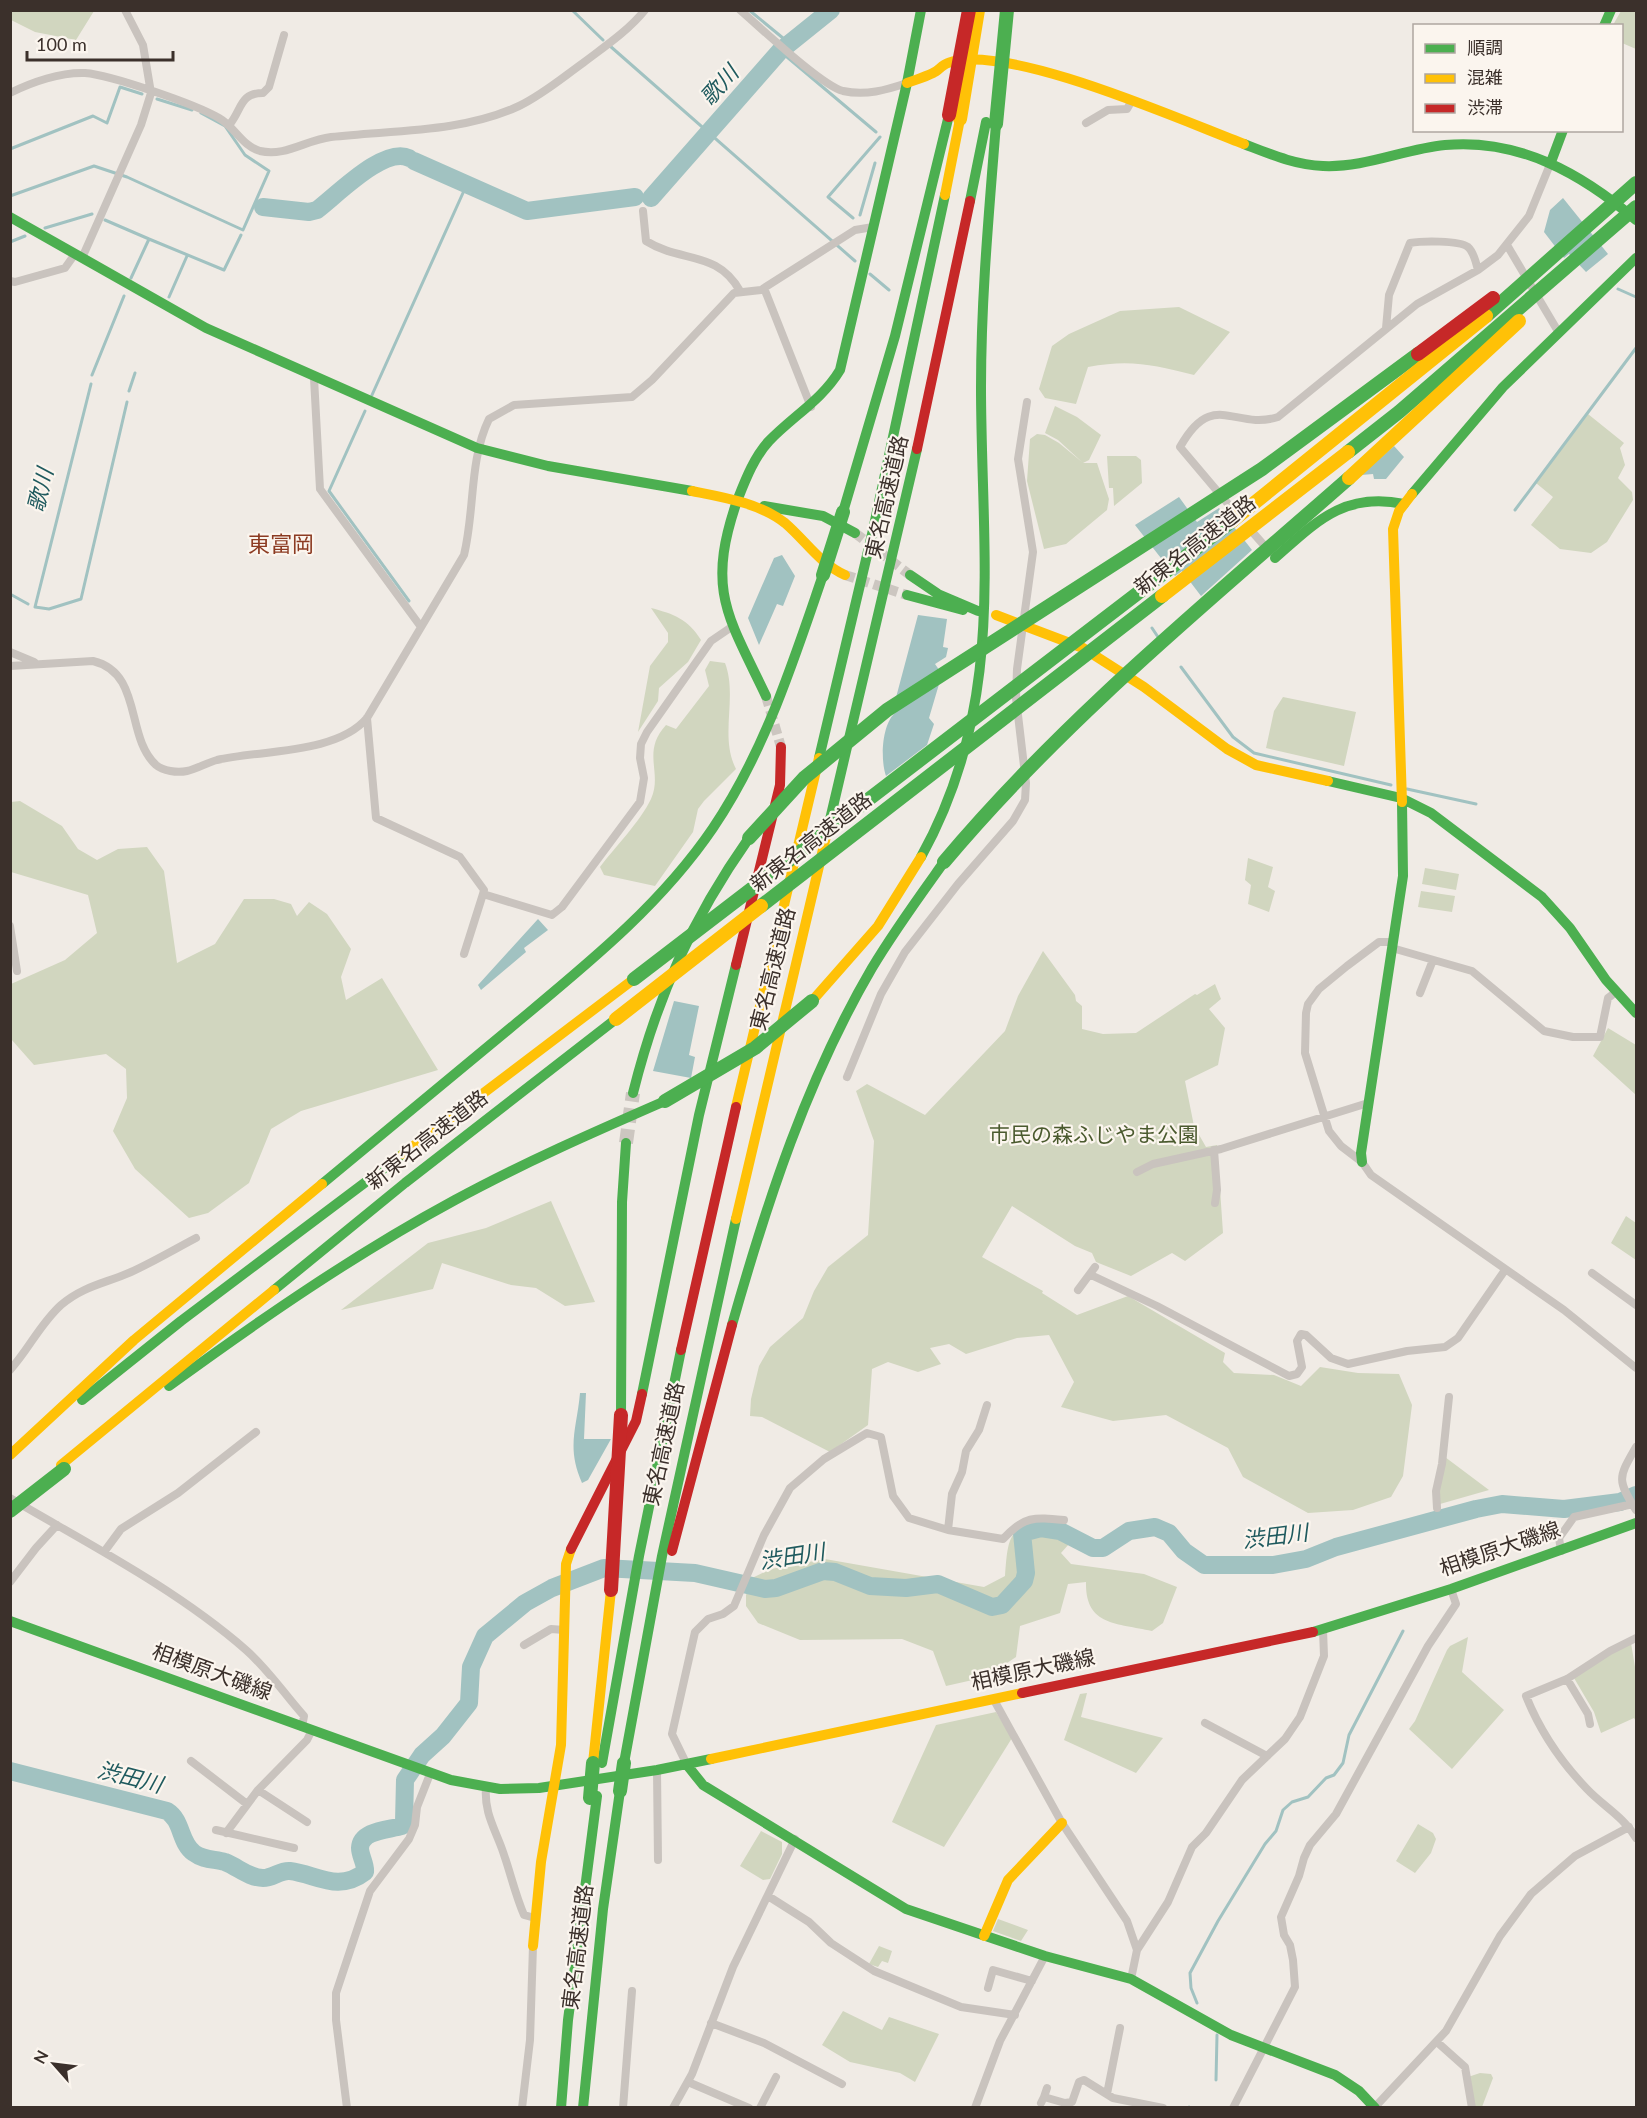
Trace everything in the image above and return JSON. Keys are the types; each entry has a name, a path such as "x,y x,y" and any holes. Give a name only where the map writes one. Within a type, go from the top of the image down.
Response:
{"main road":[{"path":"766,696 723,600 719,573 723,540 754,463 767,443 827,392 840,370 907,83 921,10"},
{"path":"10,1456 149,1328 629,927 665,890 713,828 751,764 786,682 843,512 895,336 954,117 969,10"},
{"name":"東名高速道路","path":"561,2108 597,1763 698,1278 886,480 954,117 978,10"},
{"path":"10,1510 176,1380 374,1247 519,1167 665,1101 755,1048 812,1001 874,932 914,871 951,792 976,704 984,652 986,594 981,465 982,339 991,123 1005,10"},
{"path":"1605,24 1611,10"},
{"path":"907,83 934,73 947,63 984,59 1050,73 1288,161 1314,167 1345,166 1426,148 1462,145 1506,149 1551,162 1596,186 1636,220"},
{"name":"東名高速道路","path":"583,2108 603,1909 627,1744 735,1215 922,437 991,123"},
{"path":"1551,162 1562,132"},
{"path":"633,1093 647,1035 672,965 706,900 749,837 790,790 857,730 909,694 1262,469 1490,301 1590,215 1636,182"},
{"name":"新東名高速道路","path":"35,1435 1163,574 1397,390 1502,302 1636,182"},
{"name":"新東名高速道路","path":"62,1467 405,1183 1399,412 1636,207"},
{"path":"10,217 206,328 314,378 477,448 512,459 737,503 823,516 855,532"},
{"path":"669,1546 742,1289 796,1123 828,1050 860,986 910,906 995,802 1062,734 1400,432 1617,225"},
{"path":"1362,1162 1368,1103 1402,876 1393,541 1395,520 1430,469 1486,405 1636,258"},
{"path":"1275,558 1322,517 1346,504 1378,498 1404,504"},
{"path":"737,503 779,518 792,529 816,559 845,575"},
{"path":"907,595 944,606 975,610 938,594 910,575"},
{"path":"996,615 1083,648 1121,670 1214,740 1256,765 1401,798 1431,813 1532,888 1570,928 1616,992 1636,1013"},
{"path":"533,1946 541,1862 561,1745 566,1564 571,1545 636,1421 699,1114 780,785 781,747"},
{"path":"597,1763 611,1590 621,1415 622,1202 626,1143"},
{"name":"相模原大磯線","path":"10,1621 428,1773 486,1787 555,1788 687,1765 1323,1630 1451,1589 1636,1523"},
{"path":"687,1765 703,1785 795,1839 906,1909 1045,1956 1131,1979 1231,2035 1262,2049 1324,2070 1352,2086 1370,2106"},
{"path":"984,1936 1008,1880 1062,1822"}],"street":[{"path":"10,281 65,268 79,256 137,134 151,93 143,45 125,10"},
{"path":"10,93 52,78 84,73 193,106 230,124 246,144 261,151 284,152 327,137 477,121 520,106 557,82 610,42 645,10"},
{"path":"740,10 822,79 841,90 865,93 882,91 907,83"},
{"path":"230,124 243,99 251,93 263,93 269,87 284,35"},
{"path":"1086,123 1108,110 1127,109 1131,102"},
{"path":"1275,558 1180,447 1191,429 1209,416 1232,414 1259,421 1278,417 1386,328 1429,296 1478,270 1507,245 1529,216 1551,162"},
{"path":"643,211 646,241 658,249 711,262 724,270 740,291"},
{"path":"10,666 93,661 106,664 115,670 122,681 148,755 158,766 172,772 186,772 215,761 318,744 348,734 367,718 464,555 477,448 489,419 504,409 532,403 632,397 652,380 734,292 764,288 858,228 873,227"},
{"path":"1386,328 1389,295 1410,243 1449,243 1466,246 1472,252 1478,270"},
{"path":"1507,245 1559,333"},
{"path":"764,288 811,407"},
{"path":"314,378 320,489 421,627"},
{"path":"847,1077 881,994 905,952 958,884 1012,822 1025,800 1026,783 1016,698 1018,661 1033,552 1018,459 1027,402"},
{"path":"483,894 546,914 557,913 640,802 644,778 640,758 641,744 647,732 711,641 733,626"},
{"path":"10,652 35,663"},
{"path":"367,718 376,818 460,857 484,890 464,954"},
{"path":"10,926 16,971"},
{"path":"1616,992 1608,998 1600,1036 1573,1037 1540,1029 1515,1005 1472,971 1379,942 1319,989 1308,1004 1304,1044 1325,1115 1335,1140 1362,1162 1371,1175 1564,1310 1636,1368"},
{"path":"1420,993 1433,960"},
{"path":"1137,1172 1153,1164 1214,1150 1368,1103"},
{"path":"1214,1150 1217,1190 1215,1203"},
{"path":"10,1370 25,1353 32,1337 58,1308 87,1287 130,1272 196,1238"},
{"path":"1077,1290 1095,1267"},
{"path":"1091,1275 1157,1306 1289,1376 1297,1374 1302,1367 1297,1341 1301,1334 1306,1335 1331,1358 1348,1364 1407,1351 1449,1346 1458,1338 1505,1270"},
{"path":"1592,1273 1636,1305"},
{"path":"1437,1508 1436,1491 1442,1464 1449,1397"},
{"path":"948,1530 952,1494 962,1472 966,1451 980,1430 987,1405"},
{"path":"104,1551 121,1529 178,1493 256,1432"},
{"path":"687,1765 672,1734 695,1632 708,1619 723,1614 734,1606 764,1535 790,1488 824,1459 867,1433 878,1434 884,1441 893,1496 904,1514 909,1518 948,1530 1004,1539 1018,1524 1027,1520 1038,1517 1064,1520"},
{"path":"1561,1551 1559,1538 1574,1517 1633,1505 1623,1485 1622,1470 1636,1447"},
{"path":"10,1498 104,1551 180,1600 247,1651 304,1716 307,1740 258,1790 226,1833"},
{"path":"10,1582 57,1525"},
{"path":"1233,2108 1295,1987 1290,1945 1284,1935 1281,1917 1299,1876 1304,1858 1310,1845 1336,1814 1428,1646 1456,1604 1451,1589"},
{"path":"524,1645 550,1629 564,1630"},
{"path":"1131,1979 1137,1950 1168,1902 1192,1847 1206,1833 1242,1780 1286,1739 1300,1717 1324,1656 1323,1630"},
{"path":"1636,1638 1610,1651 1567,1679 1526,1696 1543,1734 1575,1776 1629,1827 1636,1838"},
{"path":"1567,1679 1588,1714 1590,1724"},
{"path":"994,1700 1062,1822 1128,1921 1137,1950"},
{"path":"1205,1723 1267,1756"},
{"path":"191,1761 247,1804"},
{"path":"657,1770 658,1860"},
{"path":"347,2108 336,2020 336,1993 370,1891 409,1839 415,1826 417,1807 428,1773"},
{"path":"486,1787 486,1813 502,1849 518,1900 524,1915 535,1918"},
{"path":"258,1790 307,1822"},
{"path":"1370,2106 1437,2042 1500,1936 1531,1894 1575,1856 1629,1827"},
{"path":"216,1830 294,1848"},
{"path":"673,2108 688,2082 733,1967 795,1839"},
{"path":"768,1896 809,1922 831,1943 874,1971 961,2007 1015,2015"},
{"path":"522,2108 530,2040 533,1946"},
{"path":"975,2108 1000,2041 1045,1956"},
{"path":"988,1988 993,1970 1032,1981"},
{"path":"623,2108 632,1991"},
{"path":"711,2023 787,2054 842,2084"},
{"path":"1107,2094 1113,2044 1120,2028"},
{"path":"1437,2042 1465,2067 1472,2108"},
{"path":"783,2062 787,2054"},
{"path":"760,2108 776,2076"},
{"path":"1047,2088 1042,2100 1072,2102 1079,2082 1084,2080 1113,2098 1163,2108"},
{"path":"688,2082 749,2108"}],"green space":[{"path":"11,10 94,11 76,40 35,32 11,20"},
{"path":"1621,11 1636,11 1636,49 1623,43 1623,24 1614,24"},
{"path":"1179,307 1230,332 1194,375 1142,364 1117,363 1088,367 1076,404 1045,398 1039,389 1052,346 1069,334 1120,311"},
{"path":"1055,406 1077,417 1101,435 1089,460 1083,463 1097,463 1109,499 1107,510 1066,544 1044,549 1027,481 1030,439 1037,434 1045,435 1082,462 1058,440 1045,433"},
{"path":"1588,414 1624,443 1620,448 1625,465 1618,478 1632,492 1633,500 1607,542 1591,553 1560,549 1531,525 1553,497 1536,483"},
{"path":"1107,456 1136,456 1141,460 1142,483 1114,506 1113,488 1109,488"},
{"path":"651,608 680,618 701,640 688,662 659,688 658,701 638,732 650,666 668,642 668,633"},
{"path":"710,661 725,663 729,676 728,730 731,756 736,769 698,809 693,832 655,886 604,875 600,867 634,825 651,799 655,780 653,753 659,735 666,725 676,729 709,686 705,670"},
{"path":"1283,697 1356,712 1344,766 1266,748 1274,711"},
{"path":"20,801 62,826 78,849 97,860 118,849 147,847 164,871 177,963 215,944 244,899 274,899 291,904 297,916 309,902 327,914 351,949 341,977 346,1000 382,978 438,1070 301,1111 271,1129 249,1183 208,1213 189,1218 135,1169 113,1131 127,1098 126,1069 106,1054 34,1065 11,1039 11,984 65,960 97,933 88,895 11,872 11,802"},
{"path":"1248,858 1273,867 1268,887 1275,891 1269,912 1248,904 1251,885 1245,880"},
{"path":"1425,868 1459,874 1456,890 1422,884"},
{"path":"1421,891 1455,896 1452,912 1418,907"},
{"name":"市民の森ふじやま公園","path":"1043,951 1075,995 1076,1001 1082,1006 1082,1029 1103,1034 1136,1033 1195,994 1215,984 1221,999 1209,1009 1225,1028 1218,1065 1185,1081 1194,1126 1206,1147 1217,1145 1223,1233 1185,1261 1172,1253 1131,1276 1096,1262 1092,1253 1075,1246 1012,1206 982,1257 1043,1291 1042,1293 1077,1315 1128,1296 1225,1353 1223,1362 1234,1373 1274,1375 1301,1386 1320,1367 1358,1373 1399,1374 1412,1405 1403,1476 1391,1497 1353,1510 1308,1513 1243,1477 1228,1448 1166,1415 1113,1421 1061,1407 1074,1382 1049,1335 1017,1338 966,1354 949,1344 930,1348 941,1364 918,1372 888,1362 872,1369 868,1425 830,1452 762,1417 750,1416 751,1399 759,1366 770,1347 803,1318 814,1291 828,1267 868,1235 874,1141 856,1091 867,1084 925,1115 1005,1031 1018,996"},
{"path":"1608,1028 1636,1045 1636,1095 1593,1056"},
{"path":"551,1201 595,1302 565,1306 536,1288 511,1285 442,1263 433,1289 341,1310 428,1243 486,1228"},
{"path":"1626,1216 1636,1223 1636,1260 1611,1243"},
{"path":"1445,1457 1489,1490 1440,1504 1438,1498"},
{"path":"1048,1522 1061,1525 1069,1544 1061,1553 1071,1564 1144,1574 1177,1587 1163,1623 1152,1631 1115,1624 1097,1615 1091,1607 1086,1582 1068,1584 1060,1613 1020,1626 1016,1657 986,1677 946,1686 933,1651 902,1639 800,1640 758,1623 746,1606 746,1595 752,1578 771,1569 825,1559 984,1587 1005,1576 1009,1544 1017,1530 1035,1523"},
{"path":"1468,1637 1462,1672 1504,1710 1452,1769 1409,1729 1415,1721 1447,1650 1450,1646"},
{"path":"1631,1643 1636,1673 1636,1721 1634,1718 1601,1733 1594,1712 1574,1678"},
{"path":"1087,1693 1081,1717 1163,1738 1136,1773 1064,1740 1080,1694"},
{"path":"996,1712 1012,1738 944,1847 892,1822 936,1725"},
{"path":"1418,1824 1433,1833 1436,1839 1431,1853 1415,1873 1396,1861"},
{"path":"761,1831 782,1842 782,1854 770,1879 763,1880 740,1866"},
{"path":"998,1919 1028,1930 1021,1941 993,1931"},
{"path":"879,1946 892,1951 888,1963 882,1961 878,1967 869,1964"},
{"path":"843,2011 882,2030 889,2017 939,2034 915,2082 900,2073 850,2062 822,2045"},
{"path":"1480,2073 1491,2074 1493,2078 1482,2107 1474,2107 1468,2077"}],"water":[{"path":"1563,198 1608,254 1586,272 1569,254 1564,258 1544,232 1550,210"},
{"path":"1394,446 1404,457 1386,479 1374,479 1373,474 1361,475"},
{"path":"1179,497 1197,522 1219,508 1252,550 1201,596 1182,571 1175,576 1135,525"},
{"path":"782,555 795,576 783,606 777,604 759,645 748,618 774,558"},
{"path":"918,615 947,619 943,647 948,648 946,657 935,664 942,674 929,718 934,724 927,745 886,776 883,742 891,717 896,712 894,705"},
{"path":"538,919 548,930 524,948 526,952 481,990 478,985"},
{"path":"674,1001 699,1006 689,1055 695,1057 691,1078 653,1071"},
{"path":"580,1393 586,1393 584,1439 611,1439 588,1480 582,1483 577,1470 574,1448"}],"waterway":[{"path":"572,10 603,40"},
{"path":"749,10 789,43"},
{"name":"歌川","path":"651,198 780,51 831,10"},
{"path":"610,46 855,261"},
{"path":"787,57 876,132"},
{"path":"10,149 93,116 107,123 120,87 142,94"},
{"path":"157,99 192,110"},
{"path":"10,196 94,166 127,177 243,230 269,171 245,155 225,126 201,113"},
{"path":"853,218 828,197 880,137"},
{"name":"歌川","path":"263,207 309,212 317,210 374,165 399,156 409,158"},
{"name":"歌川","path":"414,161 527,211 635,197"},
{"path":"860,215 875,163"},
{"path":"372,395 467,184"},
{"path":"45,228 92,214"},
{"path":"105,220 149,239"},
{"name":"歌川","path":"131,278 149,239 224,270 241,235"},
{"path":"10,242 25,236"},
{"path":"169,297 187,256"},
{"path":"870,274 889,290"},
{"path":"1618,289 1636,297"},
{"name":"歌川","path":"92,375 124,296"},
{"path":"1515,510 1636,348"},
{"path":"129,391 135,373"},
{"path":"91,384 35,607 49,609 81,599 127,402"},
{"path":"365,411 329,491 409,601"},
{"name":"歌川","path":"10,594 28,604"},
{"path":"1152,628 1158,637"},
{"path":"1181,667 1233,737 1254,753 1391,785"},
{"path":"1407,789 1476,804"},
{"name":"渋田川","path":"10,1771 167,1811 176,1820 186,1843 194,1853 225,1862 258,1878 267,1878 290,1871 336,1882 346,1881 365,1872 360,1848 365,1838 376,1832 402,1826 405,1780 422,1755 443,1736 469,1703 471,1667 485,1636 525,1603 552,1588 604,1568 695,1573 765,1589 776,1588 823,1571 835,1572 870,1586 906,1588 938,1584 992,1607 1002,1605 1024,1581 1026,1573 1022,1533 1041,1528 1060,1531 1093,1548 1103,1548 1129,1531 1155,1527 1169,1533 1184,1551 1204,1565 1273,1565 1306,1559 1336,1547 1476,1509 1502,1504 1564,1509 1620,1502 1636,1495"},
{"path":"1197,2003 1191,1988 1190,1973 1218,1921 1265,1844 1276,1831 1283,1810 1292,1802 1308,1797 1326,1778 1334,1775 1343,1763 1349,1735 1403,1631"},
{"path":"1216,2080 1217,2035"}],"tunnel":[{"path":"855,533 910,575"},
{"path":"845,575 907,595"},
{"path":"766,696 781,747"},
{"path":"626,1143 633,1093"}],"traffic: fast":[{"path":"766,696 732,623 726,602 723,558 728,532 740,493 759,454 778,432 825,390 840,370 907,83 921,10"},
{"path":"996,124 1007,10"},
{"path":"1605,24 1611,10"},
{"path":"843,512 895,336 949,115"},
{"path":"970,201 986,122"},
{"path":"921,857 948,799 967,742 978,684 985,568 981,387 982,321 996,124"},
{"path":"1551,162 1562,132"},
{"path":"1244,144 1293,161 1323,166 1354,164 1445,145 1472,144 1498,147 1524,154 1571,174 1594,188 1636,220"},
{"path":"1486,316 1636,183"},
{"path":"819,758 873,530 945,195"},
{"path":"1348,452 1399,412 1636,207"},
{"path":"10,217 206,328 477,448 548,466 692,491"},
{"path":"1412,494 1503,387 1636,258"},
{"path":"749,838 804,778 887,710 1262,469 1418,354"},
{"path":"828,828 917,449"},
{"path":"944,862 990,809 1088,710 1139,662 1349,478"},
{"path":"1275,558 1318,521 1348,506 1383,501 1404,504"},
{"path":"764,506 823,516 855,533"},
{"path":"823,575 843,512"},
{"path":"634,979 1232,521"},
{"path":"322,1184 595,957 670,883 713,828 748,768 789,673 823,575"},
{"path":"910,575 938,594 978,611"},
{"path":"907,595 963,610"},
{"path":"761,906 1162,596"},
{"path":"1328,781 1401,798 1431,813 1542,897 1570,928 1606,980 1636,1013"},
{"path":"1362,1162 1361,1153 1403,876 1402,802"},
{"path":"633,1093 653,1024 679,960 710,899 749,838"},
{"path":"732,1325 775,1187 808,1097 828,1053 872,968 944,862"},
{"path":"642,1394 699,1115 736,965"},
{"path":"665,1101 755,1048 812,1001"},
{"path":"274,1290 405,1183 616,1019"},
{"path":"169,1386 238,1336 381,1242 481,1186 665,1101"},
{"path":"621,1415 622,1202 626,1143"},
{"path":"82,1400 181,1321 403,1154"},
{"path":"624,1763 662,1556 736,1219"},
{"path":"602,1763 639,1556 681,1350"},
{"path":"10,1511 64,1469"},
{"path":"1313,1632 1451,1589 1636,1523"},
{"path":"10,1621 451,1780 500,1789 539,1788 657,1770 711,1759"},
{"path":"590,1798 593,1763"},
{"path":"620,1791 624,1763"},
{"path":"687,1765 703,1785 906,1909 1045,1956 1131,1979 1231,2035 1335,2075 1359,2091 1375,2108"},
{"path":"583,2108 603,1909 620,1791"},
{"path":"561,2108 568,2020 597,1796"}],"traffic: slow":[{"path":"960,119 978,10"},
{"path":"907,83 933,73 948,63 975,60 1010,64 1051,73 1095,87 1244,144"},
{"path":"945,195 960,119"},
{"path":"1232,521 1486,316"},
{"path":"1349,478 1519,321"},
{"path":"1162,596 1348,452"},
{"path":"692,491 740,502 775,516 828,564 845,575"},
{"path":"1402,802 1393,529 1399,511 1412,494"},
{"path":"996,615 1083,648 1144,687 1227,749 1256,765 1328,781"},
{"path":"736,1107 819,758"},
{"path":"736,1219 828,828"},
{"path":"812,1001 878,926 921,857"},
{"path":"616,1019 761,906"},
{"path":"403,1154 634,979"},
{"path":"10,1455 134,1340 322,1184"},
{"path":"61,1465 274,1290"},
{"path":"533,1946 541,1862 561,1745 566,1564 571,1549"},
{"path":"593,1763 611,1590"},
{"path":"711,1759 1022,1693"},
{"path":"984,1936 1008,1880 1062,1823"}],"traffic: jam":[{"path":"949,115 969,10"},
{"path":"917,449 970,201"},
{"path":"1418,354 1493,298"},
{"path":"736,965 780,785 781,747"},
{"path":"681,1350 736,1107"},
{"path":"672,1551 732,1325"},
{"path":"571,1549 636,1421 642,1394"},
{"path":"611,1590 621,1415"},
{"path":"1022,1693 1313,1632"}],"district":[{"name":"東富岡","path":"281,544"}]}
